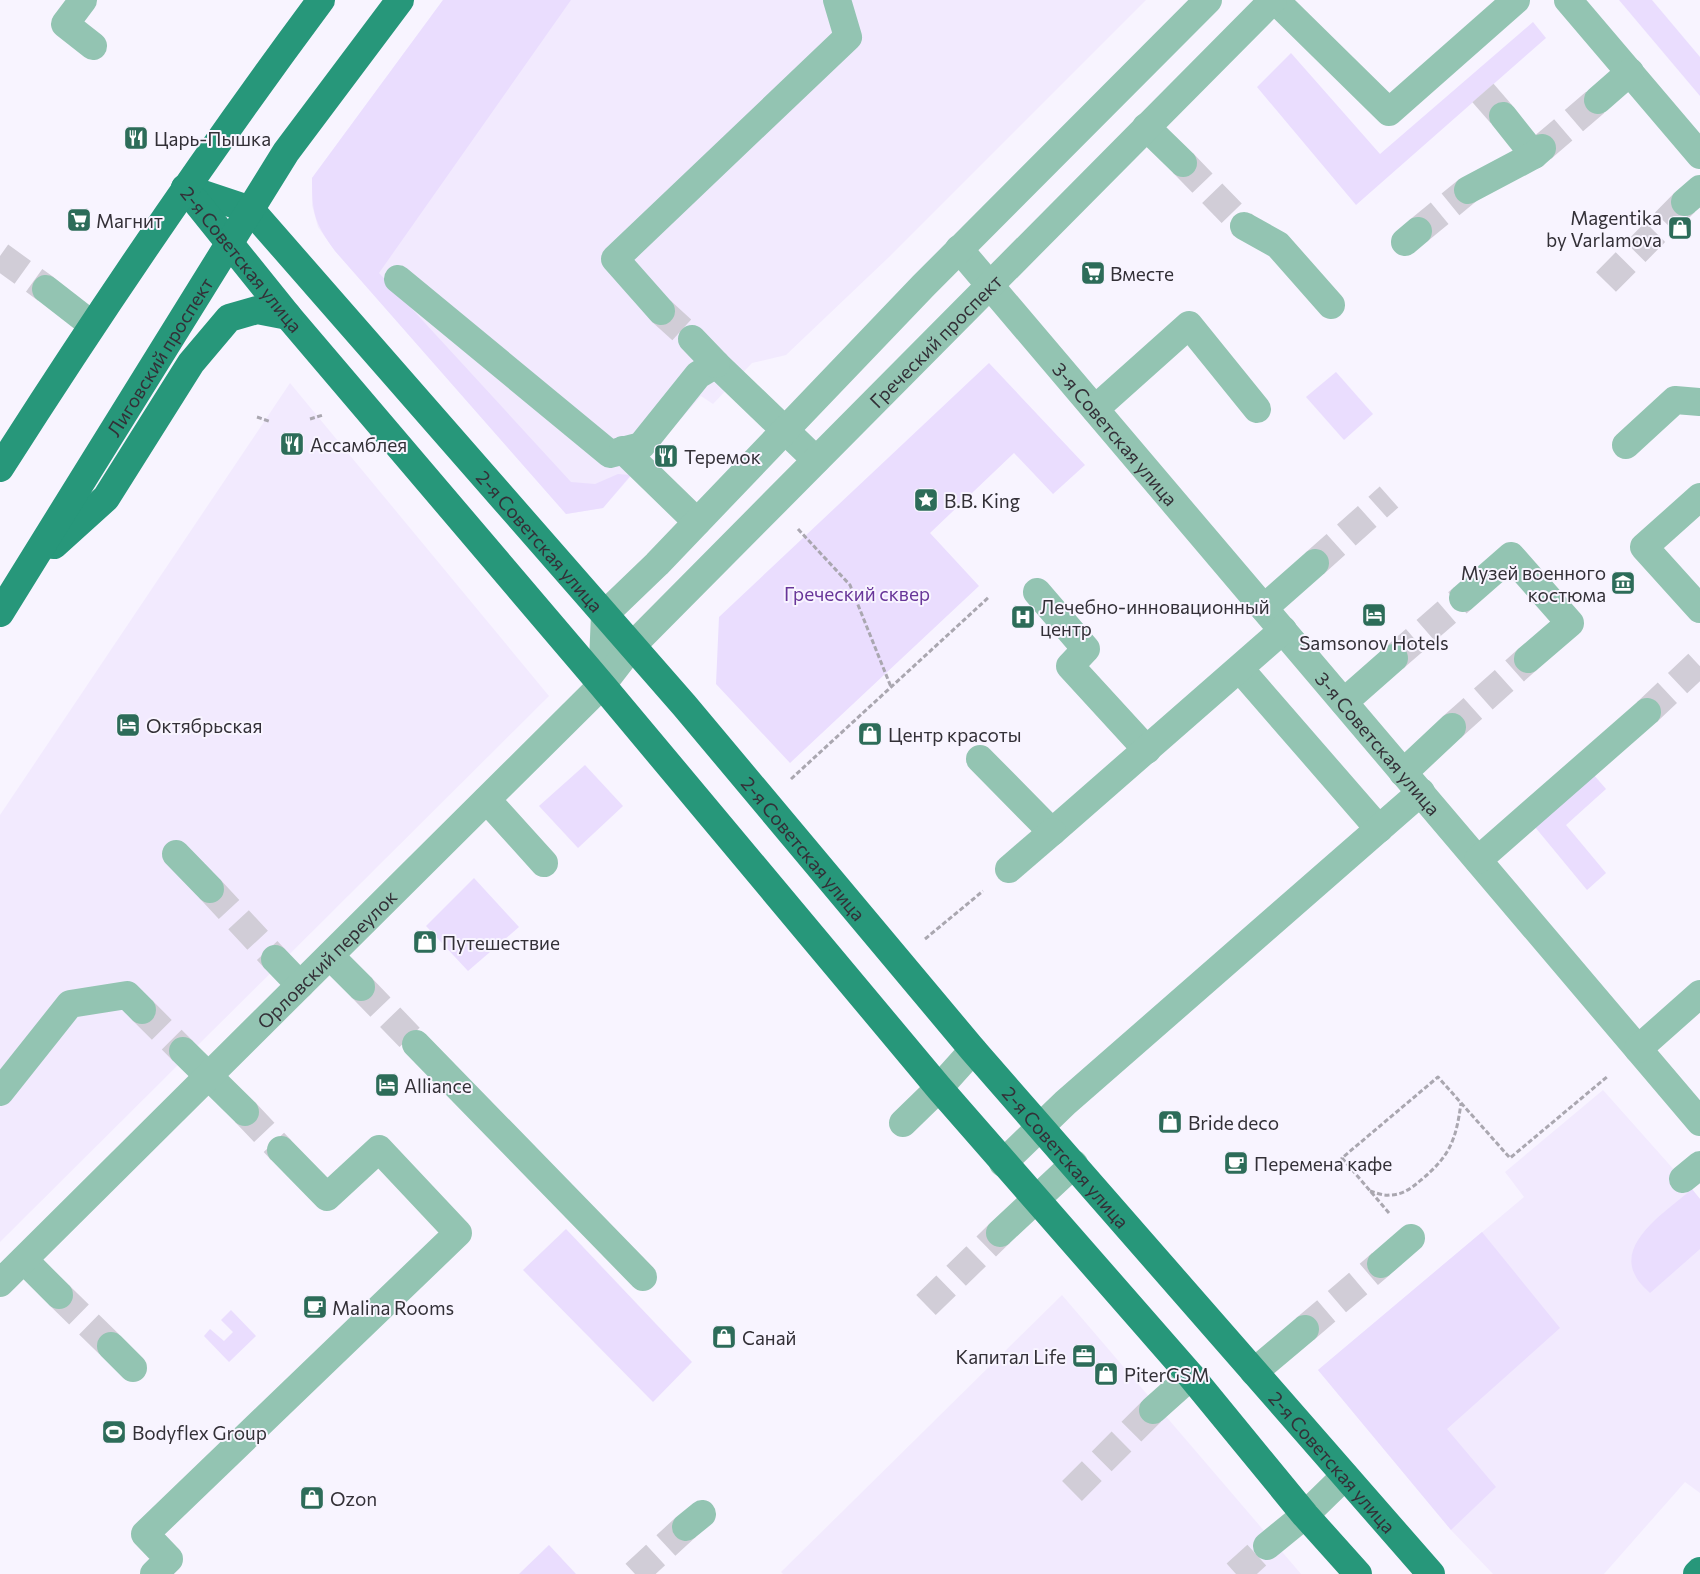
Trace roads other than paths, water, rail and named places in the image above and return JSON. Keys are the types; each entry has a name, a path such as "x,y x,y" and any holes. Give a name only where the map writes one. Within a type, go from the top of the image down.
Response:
{"main road":[{"path":"0,468 91,324 236,115 321,0"},
{"name":"Лиговский проспект","path":"0,613 286,152 400,0"},
{"name":"2-я Советская улица","path":"186,188 251,210 606,614 973,1050 1042,1126 1431,1574"},
{"name":"2-я Советская улица","path":"186,188 288,316 602,685 938,1088 1191,1376 1305,1515 1358,1574"},
{"name":"Лиговский проспект","path":"29,568 106,498 191,362 229,318 257,310 288,316"},
{"path":"1697,1574 1700,1571"}],"street":[{"path":"83,0 65,24 93,46"},
{"path":"662,311 614,259 848,37 837,0"},
{"path":"602,685 606,614 959,249 1208,0"},
{"path":"1274,0 1389,112 1516,0"},
{"name":"Греческий проспект","path":"602,685 632,646 1274,0"},
{"path":"1569,0 1700,155"},
{"path":"1598,100 1630,72"},
{"path":"1468,190 1538,151 1503,116"},
{"path":"1146,127 1183,163"},
{"path":"1244,226 1278,245 1331,305"},
{"name":"3-я Советская улица","path":"959,249 1700,1122"},
{"path":"398,279 610,454 641,446 698,375 716,364"},
{"path":"46,289 91,324"},
{"path":"1095,409 1189,325 1257,409"},
{"path":"692,339 816,460"},
{"path":"1626,445 1675,400 1700,402"},
{"path":"623,450 697,522"},
{"path":"1700,497 1644,547 1700,609"},
{"path":"1462,598 1511,556 1570,623 1528,659"},
{"path":"1264,608 1315,563"},
{"path":"1037,592 1086,649 1070,666 1147,750"},
{"path":"1009,869 1283,630"},
{"path":"1344,702 1394,658"},
{"path":"1240,669 1379,829"},
{"name":"Орловский переулок","path":"0,1283 602,685"},
{"path":"1478,860 1647,712"},
{"path":"1003,1163 1042,1126 1379,829 1452,727"},
{"path":"980,758 1052,832"},
{"path":"487,800 544,863"},
{"path":"176,854 210,889"},
{"path":"330,956 361,987"},
{"path":"276,959 300,985"},
{"path":"1638,1049 1700,994"},
{"path":"0,1092 70,1004 127,995 142,1010"},
{"path":"416,1044 643,1277"},
{"path":"903,1123 973,1050"},
{"path":"183,1051 244,1112"},
{"path":"154,1574 169,1559 145,1534 458,1233 379,1149 327,1197 281,1150"},
{"path":"1000,1233 1074,1164"},
{"path":"1380,1264 1410,1238"},
{"path":"24,1260 59,1295"},
{"path":"1254,1372 1305,1329"},
{"path":"111,1346 133,1368"},
{"path":"1153,1410 1191,1376"},
{"path":"1267,1546 1305,1515 1344,1476"}],"tunnel":[{"path":"1483,93 1503,116"},
{"path":"1542,148 1598,100"},
{"path":"1183,163 1244,226"},
{"path":"1418,231 1468,190"},
{"path":"1606,282 1685,202"},
{"path":"0,256 46,289"},
{"path":"661,311 692,339"},
{"path":"1315,563 1389,497"},
{"path":"1394,658 1463,598"},
{"path":"1452,727 1528,659"},
{"path":"1647,712 1700,662"},
{"path":"210,889 275,959"},
{"path":"361,987 416,1044"},
{"path":"142,1010 183,1051"},
{"path":"245,1112 281,1150"},
{"path":"926,1305 1000,1233"},
{"path":"1305,1329 1381,1264"},
{"path":"59,1295 111,1346"},
{"path":"1072,1491 1153,1410"},
{"path":"635,1574 686,1527"},
{"path":"1236,1574 1267,1546"}],"place":[{"name":"Царь-Пышка","path":"136,138"},
{"name":"Магнит","path":"79,220"},
{"name":"Magentika by Varlamova","path":"1680,228"},
{"name":"Вместе","path":"1093,273"},
{"name":"Ассамблея","path":"292,444"},
{"name":"Теремок","path":"666,456"},
{"name":"B.B. King","path":"926,500"},
{"name":"Музей военного костюма","path":"1623,583"},
{"name":"Samsonov Hotels","path":"1374,615"},
{"name":"Лечебно-инновационный центр","path":"1023,617"},
{"name":"Октябрьская","path":"128,725"},
{"name":"Центр красоты","path":"870,734"},
{"name":"Путешествие","path":"425,942"},
{"name":"Alliance","path":"387,1085"},
{"name":"Bride deco","path":"1170,1122"},
{"name":"Перемена кафе","path":"1236,1163"},
{"name":"Malina Rooms","path":"315,1307"},
{"name":"Санай","path":"724,1337"},
{"name":"Капитал Life","path":"1084,1356"},
{"name":"PiterGSM","path":"1106,1374"},
{"name":"Bodyflex Group","path":"114,1432"},
{"name":"Ozon","path":"312,1498"}],"park label":[{"name":"Греческий сквер","path":"857,593"}]}
